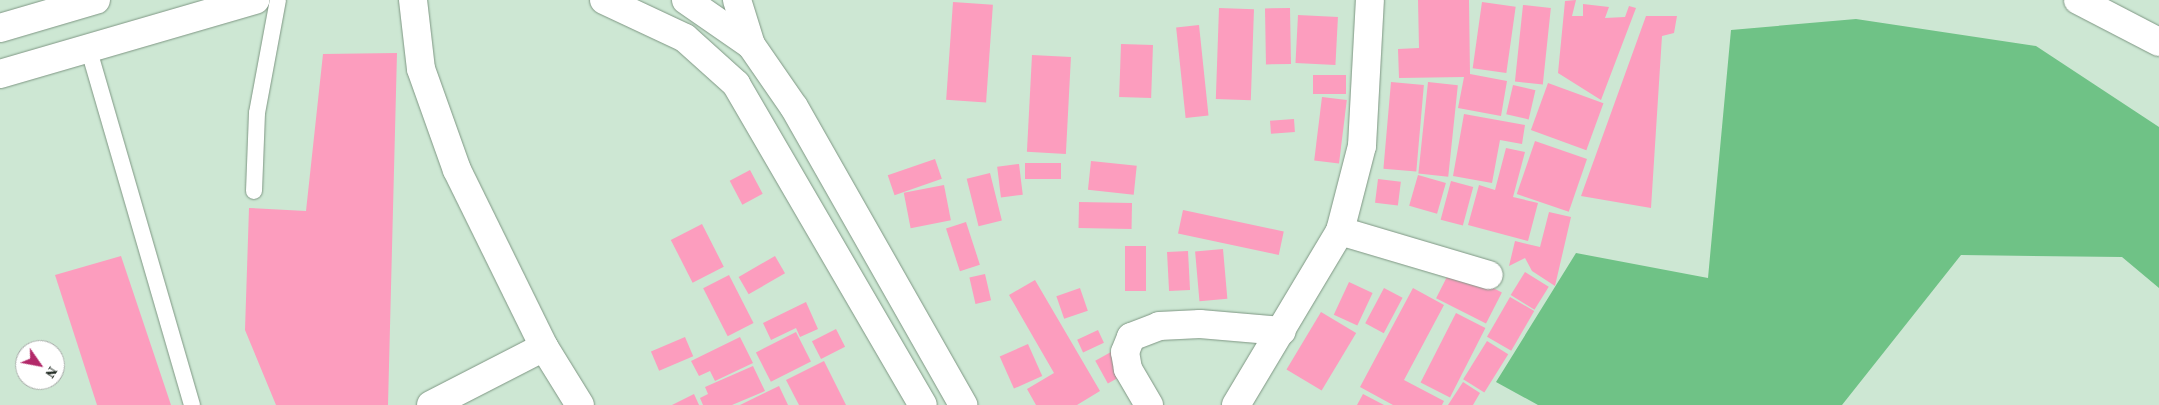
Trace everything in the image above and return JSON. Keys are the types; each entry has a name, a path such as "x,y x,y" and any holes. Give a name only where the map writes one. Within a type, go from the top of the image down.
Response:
{"main road":[{"path":"0,28 96,0"},
{"path":"0,74 88,46 255,0"},
{"path":"413,0 420,69 478,219 544,347 580,405"},
{"path":"604,0 685,38 736,84 923,405"},
{"path":"686,0 751,45"},
{"path":"737,0 751,45 794,107 963,405"},
{"path":"1236,405 1282,331 1340,231 1362,146 1370,0"},
{"path":"2078,0 2159,42"},
{"path":"1340,231 1489,275"},
{"path":"1149,405 1128,369 1126,352 1131,337 1159,326 1200,324 1282,331"},
{"path":"431,405 544,347"}],"lane":[{"path":"254,191 257,113 278,0"},
{"path":"88,46 192,405"}],"green space":[{"path":"1856,19 2036,46 2159,127 2159,288 2122,257 1961,255 1842,405 1538,405 1496,382 1576,253 1708,278 1731,30"}],"building":[{"path":"1418,0 1469,0 1470,74 1507,81 1501,116 1458,108 1464,77 1399,78 1398,49 1419,48"},
{"path":"1576,0 1572,16 1583,16 1583,4 1609,7 1605,18 1625,17 1629,6 1636,8 1601,100 1558,73 1565,1"},
{"path":"953,2 993,5 986,103 946,100"},
{"path":"1482,2 1516,7 1506,73 1473,68"},
{"path":"1523,5 1551,8 1543,85 1515,82"},
{"path":"1219,8 1254,9 1251,100 1216,99"},
{"path":"1265,8 1290,8 1291,64 1266,64"},
{"path":"1298,15 1338,17 1335,65 1295,63"},
{"path":"1646,16 1677,16 1674,33 1662,36 1651,208 1581,196"},
{"path":"1199,25 1209,116 1186,118 1176,27"},
{"path":"1121,44 1153,45 1151,98 1119,97"},
{"path":"397,53 388,405 276,405 245,330 249,208 306,211 323,54"},
{"path":"1032,55 1071,57 1066,154 1027,152"},
{"path":"1313,75 1346,75 1346,94 1313,94"},
{"path":"1391,82 1424,85 1416,172 1383,169"},
{"path":"1428,82 1458,85 1448,177 1418,173"},
{"path":"1548,83 1603,103 1586,150 1531,130"},
{"path":"1513,85 1535,90 1529,119 1506,114"},
{"path":"1322,97 1347,100 1339,164 1314,161"},
{"path":"1464,114 1525,125 1522,144 1500,140 1492,183 1453,176"},
{"path":"1294,119 1295,132 1271,134 1270,121"},
{"path":"1535,141 1587,159 1569,212 1517,194"},
{"path":"1506,148 1525,152 1513,197 1538,203 1528,241 1468,225 1479,185 1495,190"},
{"path":"935,159 942,179 895,195 888,175"},
{"path":"1091,161 1137,166 1134,195 1088,190"},
{"path":"1025,163 1061,163 1061,179 1025,179"},
{"path":"1019,164 1023,195 1001,197 997,167"},
{"path":"750,170 763,194 742,205 730,181"},
{"path":"990,173 1002,221 979,226 967,179"},
{"path":"1418,175 1446,183 1437,214 1409,206"},
{"path":"1378,179 1401,182 1398,206 1375,203"},
{"path":"1451,181 1473,187 1463,226 1441,220"},
{"path":"944,185 951,220 911,228 904,193"},
{"path":"1079,202 1132,203 1132,229 1079,228"},
{"path":"1183,210 1284,231 1279,255 1178,233"},
{"path":"1549,212 1571,217 1555,286 1532,271 1525,258 1509,266 1515,241 1540,247"},
{"path":"966,222 980,265 960,271 946,228"},
{"path":"702,224 724,267 693,283 671,240"},
{"path":"1125,246 1146,246 1146,291 1125,291"},
{"path":"1223,249 1227,299 1199,301 1195,251"},
{"path":"1188,251 1190,290 1169,291 1167,252"},
{"path":"121,256 171,405 97,405 55,275"},
{"path":"775,256 785,273 749,294 739,277"},
{"path":"1452,267 1502,292 1486,324 1436,298"},
{"path":"1525,272 1549,287 1534,310 1511,295"},
{"path":"985,274 991,300 975,304 969,278"},
{"path":"729,275 754,323 728,336 703,288"},
{"path":"1035,280 1100,391 1077,405 1036,405 1027,389 1054,373 1009,295"},
{"path":"1349,282 1373,293 1357,326 1334,315"},
{"path":"1080,288 1088,311 1064,319 1056,296"},
{"path":"1384,288 1403,298 1384,333 1365,323"},
{"path":"1413,288 1444,305 1404,380 1444,401 1442,405 1393,405 1360,387"},
{"path":"1510,297 1534,311 1511,351 1487,337"},
{"path":"806,302 818,329 800,337 796,328 771,340 763,323"},
{"path":"1321,312 1356,333 1322,391 1286,369"},
{"path":"1456,313 1485,328 1450,397 1421,382"},
{"path":"836,329 845,347 821,359 812,341"},
{"path":"1098,330 1104,343 1083,352 1077,340"},
{"path":"796,332 811,361 771,382 756,352"},
{"path":"685,337 693,356 659,371 651,351"},
{"path":"740,337 753,363 715,381 710,371 699,376 691,361"},
{"path":"1487,341 1508,354 1484,392 1463,379"},
{"path":"1028,344 1042,376 1014,389 1000,357"},
{"path":"1111,352 1124,375 1108,383 1095,361"},
{"path":"824,361 846,405 799,405 786,380"},
{"path":"753,366 765,391 732,405 703,405 700,398 708,394 705,387"},
{"path":"1463,382 1480,393 1473,405 1448,405"},
{"path":"779,386 788,405 740,405"},
{"path":"694,394 699,405 672,405"},
{"path":"1363,394 1384,405 1357,405"}]}
